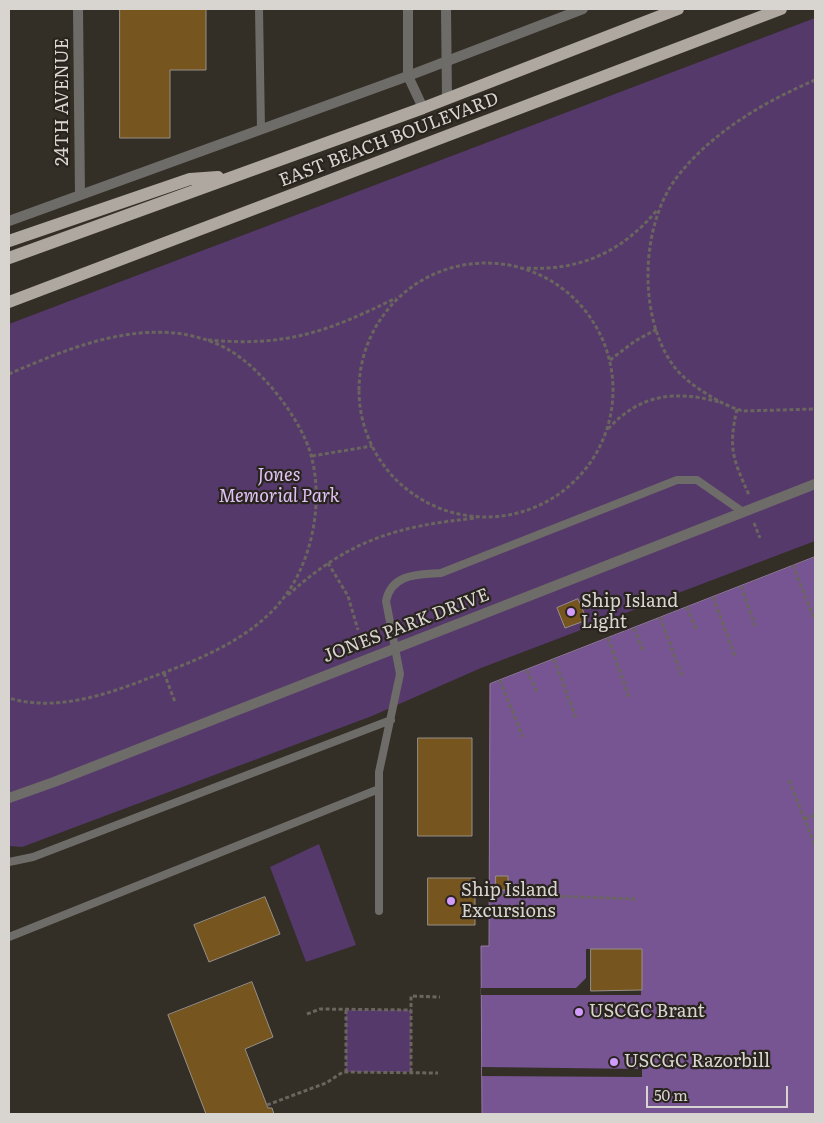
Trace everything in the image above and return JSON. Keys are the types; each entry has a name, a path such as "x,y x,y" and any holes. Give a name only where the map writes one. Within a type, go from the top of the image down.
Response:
{"main road":[{"name":"EAST BEACH BOULEVARD","path":"9,258 423,108 678,9"},
{"name":"EAST BEACH BOULEVARD","path":"9,302 781,9"},
{"path":"9,241 190,179 238,175"}],"street":[{"name":"24TH AVENUE","path":"78,9 80,195"},
{"path":"408,9 408,76 423,108"},
{"path":"446,9 447,98"},
{"path":"9,221 408,76 583,9"},
{"name":"JONES PARK DRIVE","path":"9,798 815,484"}],"lane":[{"path":"259,9 261,129"},
{"path":"379,910 379,772 400,674 386,601 388,592 396,582 405,576 442,573 677,480 697,480 747,511"},
{"path":"9,862 33,857 391,720"},
{"path":"9,937 379,789"}],"path":[{"path":"815,80 754,111 726,130 692,160 677,177 660,208 652,233 648,272 650,304 656,329 664,349 676,370 686,380 737,410 815,409"},
{"path":"524,268 559,268 599,257 634,236 660,208"},
{"path":"9,698 36,702 69,701 108,692 164,673 232,641 256,625 284,598 328,563 370,540 406,528 506,515 528,510 549,500 568,487 584,471 597,453 607,432 612,410 614,387 610,360 595,322 581,304 545,276 524,268 502,263 479,262 456,265 435,272 415,283 397,298 382,315 370,334 362,355 358,378 361,418 372,446 388,472 418,498 439,508 461,515 484,517"},
{"path":"9,374 63,352 129,334 168,333 202,339 254,342 295,338 340,324 397,298"},
{"path":"610,360 635,341 656,329"},
{"path":"202,339 230,350 262,377 293,419 308,444 312,456 316,493 313,526 304,560 284,598"},
{"path":"607,432 616,421 630,411 657,398 685,394 726,404"},
{"path":"737,410 733,427 732,454 749,496 747,511 760,538"},
{"path":"312,456 372,446"},
{"path":"328,563 348,596 358,630"},
{"path":"793,565 814,619"},
{"path":"741,586 755,626"},
{"path":"713,597 735,656"},
{"path":"687,607 696,629"},
{"path":"660,617 682,676"},
{"path":"634,628 643,652"},
{"path":"608,638 629,697"},
{"path":"554,659 576,718"},
{"path":"527,670 537,692"},
{"path":"164,673 175,702"},
{"path":"500,680 524,736"},
{"path":"789,780 815,846"},
{"path":"805,819 815,815"},
{"path":"489,894 637,899"},
{"path":"411,1072 411,996 440,996"},
{"path":"307,1014 320,1010 411,1010"},
{"path":"346,1010 346,1072"},
{"path":"267,1105 326,1083 346,1072 438,1073"}],"green space":[{"name":"Jones Memorial Park","path":"815,18 815,541 481,668 372,716 22,847 9,846 9,324"},
{"path":"319,844 356,945 306,962 270,867"},
{"path":"346,1010 411,1010 411,1072 346,1072"}],"shaded area":[{"path":"815,557 815,1114 482,1114 481,946 489,946 490,684"}],"pier":[{"path":"586,949 642,949 641,995 481,995 481,988 576,988 586,978"},
{"path":"482,1067 642,1069 642,1077 482,1076"}],"building":[{"path":"120,9 206,9 206,70 170,70 170,138 120,138"},
{"name":"Ship Island Light","path":"578,599 587,620 565,628 557,608"},
{"path":"418,738 472,738 472,836 418,836"},
{"path":"496,876 508,876 508,890 496,890"},
{"name":"Ship Island Excursions","path":"428,878 475,878 475,925 428,925"},
{"path":"265,897 280,934 209,962 194,925"},
{"path":"591,949 642,949 642,990 591,991"},
{"path":"252,982 273,1037 245,1049 268,1108 272,1108 274,1114 206,1114 168,1015"}],"place":[{"name":"Ship Island Light","path":"571,612"},
{"name":"Ship Island Excursions","path":"451,901"},
{"name":"USCGC Brant","path":"579,1012"},
{"name":"USCGC Razorbill","path":"614,1062"}]}
